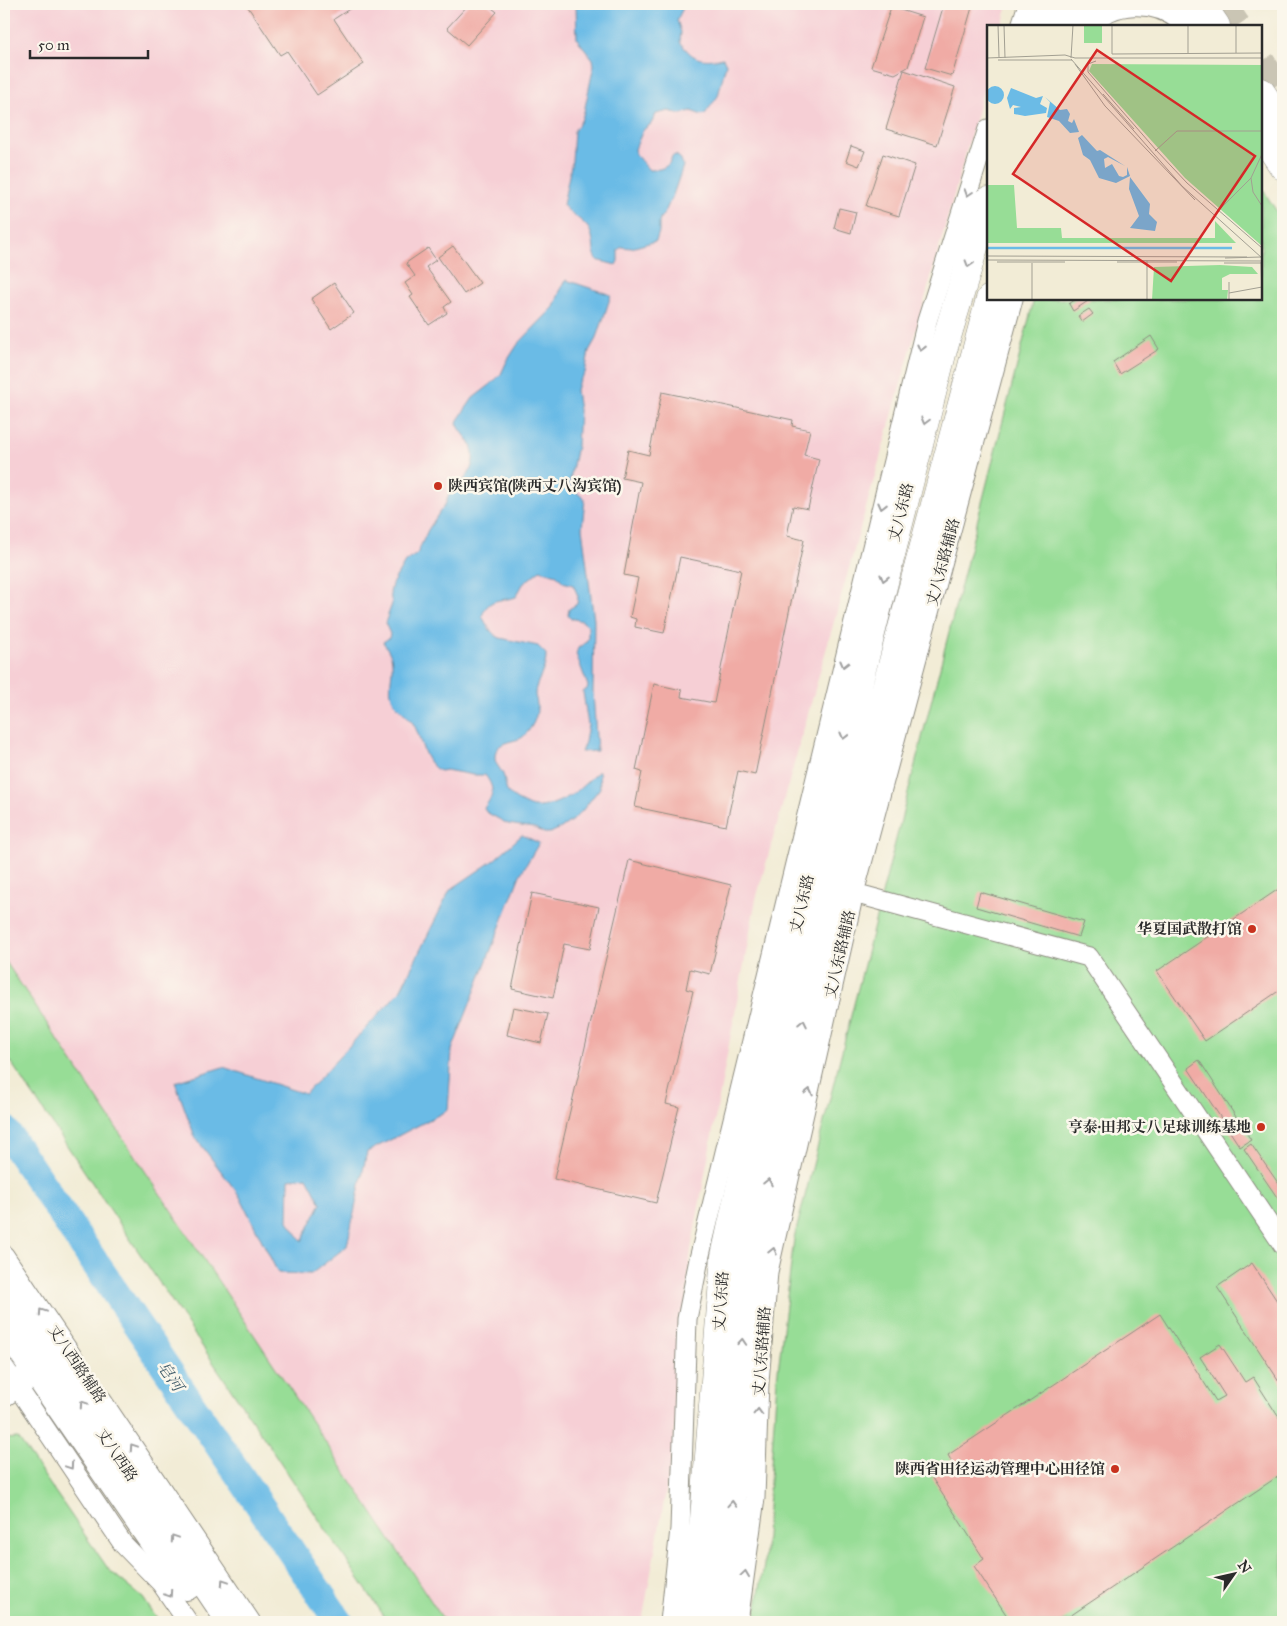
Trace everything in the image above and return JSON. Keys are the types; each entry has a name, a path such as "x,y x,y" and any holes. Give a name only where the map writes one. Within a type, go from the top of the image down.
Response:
{"main road":[{"path":"1057,17 1083,4"},
{"path":"1172,4 1186,25"},
{"path":"1201,4 1215,25"},
{"path":"1262,94 1283,126"},
{"path":"1262,134 1283,166"},
{"name":"丈八东路","path":"695,1622 730,1527 743,1321 750,1262 831,889 943,350 987,204"},
{"name":"丈八东路","path":"831,889 990,300"},
{"name":"丈八西路","path":"4,1287 29,1364 230,1622"},
{"name":"丈八西路","path":"4,1326 156,1547 184,1581 211,1622"}],"street":[{"path":"1021,25 1028,4"},
{"path":"1091,25 1111,9 1125,5 1141,4 1169,12 1186,25"},
{"path":"695,1622 680,1529 687,1319 698,1259 927,320 987,132"},
{"name":"丈八东路辅路","path":"738,1622 756,1498 759,1382 768,1272 831,889 1013,300"},
{"path":"831,889 1089,957 1283,1245"},
{"name":"丈八西路辅路","path":"4,1255 29,1364 123,1544 161,1583 188,1622"},
{"name":"丈八西路辅路","path":"29,1364 251,1622"}],"shaded area":[{"name":"陕西宾馆(陕西丈八沟宾馆)","path":"4,4 1008,4 1002,25 987,25 987,78 756,899 691,1249 673,1452 642,1622 445,1622 4,959"}],"green space":[{"path":"1262,189 1283,221 1283,1622 754,1622 764,1565 777,1379 794,1239 1034,300 1262,300"},
{"path":"4,959 445,1622 388,1622 4,1052"},
{"path":"18,1438 109,1570 143,1598 159,1622 4,1622 4,1439"}],"water":[{"path":"576,4 685,4 677,20 681,32 680,42 690,53 698,58 723,58 726,64 718,96 705,114 702,115 691,111 680,114 669,111 656,114 651,124 643,130 635,149 636,155 649,170 664,168 672,156 676,155 681,159 683,166 673,195 664,214 660,218 656,241 631,248 622,247 618,250 616,265 597,260 589,229 563,205 572,161 574,131 581,121 584,112 594,65 593,59 577,39"},
{"path":"566,280 611,295 598,335 589,351 585,373 578,383 576,390 579,411 577,446 569,484 585,499 582,528 594,620 593,692 597,751 581,752 588,725 583,692 588,686 576,654 578,648 588,638 588,626 582,621 570,618 568,615 569,609 577,604 578,596 573,585 563,582 557,575 540,570 523,584 516,597 496,601 488,605 482,616 489,628 500,638 538,646 546,654 545,665 536,689 537,714 534,722 524,736 503,744 496,751 496,762 503,774 507,791 516,799 528,805 543,807 573,794 599,771 600,788 582,811 561,828 550,833 544,833 535,828 508,824 486,812 484,808 490,799 492,788 485,775 473,775 446,770 440,771 434,767 426,757 414,725 392,698 390,689 392,660 383,642 389,638 390,634 385,623 392,604 390,593 392,584 405,562 417,554 428,530 445,506 450,492 466,478 471,469 473,459 472,448 458,426 458,420 473,398 501,374 518,344 554,307"},
{"path":"522,835 539,843 520,875 452,1050 448,1110 367,1152 347,1246 311,1274 278,1273 239,1195 195,1137 175,1082 223,1067 305,1094 400,991 450,890 494,860","holes":["307,1177 321,1203 302,1241 288,1221 289,1179"]}],"building":[{"path":"246,4 357,4 334,19 364,64 317,95 287,51 280,55"},
{"path":"469,4 487,4 497,12 467,45 447,28"},
{"path":"944,4 973,4 952,76 925,68"},
{"path":"891,7 923,17 908,67 895,74 871,67"},
{"path":"904,70 955,87 937,145 886,129"},
{"path":"851,146 865,151 859,166 846,161"},
{"path":"883,154 915,165 899,216 866,206"},
{"path":"839,208 856,212 851,233 834,228"},
{"path":"453,246 480,283 464,294 438,257"},
{"path":"428,248 436,260 426,267 451,302 444,307 447,313 429,325 410,297 413,295 405,283 415,276 406,263"},
{"path":"334,283 354,313 331,329 311,299"},
{"path":"1075,300 1090,300 1073,311 1069,304"},
{"path":"1089,309 1093,314 1082,322 1078,316"},
{"path":"1151,336 1159,349 1120,374 1113,362"},
{"path":"662,392 793,420 792,426 810,430 804,455 819,459 808,509 793,506 787,536 804,540 755,775 738,771 726,826 635,807 642,772 636,770 654,684 682,690 681,697 714,703 741,570 680,557 664,633 635,627 636,619 630,617 638,578 624,575 641,482 622,478 628,450 649,455"},
{"path":"629,860 731,885 710,974 690,969 686,989 693,991 666,1104 679,1107 656,1203 554,1179"},
{"name":"华夏国武散打馆","path":"1283,886 1283,988 1205,1041 1157,971"},
{"path":"980,892 1084,922 1079,937 976,907"},
{"path":"532,893 599,907 590,949 564,944 553,998 512,989"},
{"path":"513,1007 548,1014 541,1043 507,1035"},
{"path":"1199,1060 1251,1140 1240,1147 1188,1068"},
{"path":"1251,1144 1283,1190 1283,1206 1244,1149"},
{"path":"1252,1263 1283,1310 1283,1387 1217,1287"},
{"name":"陕西省田径运动管理中心田径馆","path":"1160,1314 1216,1401 1225,1396 1200,1357 1220,1344 1245,1382 1253,1377 1283,1424 1283,1473 1061,1622 1011,1622 974,1566 984,1559 932,1478 953,1464 948,1455"}],"waterway":[{"name":"皂河","path":"4,1129 339,1622"}],"tunnel":[{"path":"1222,4 1236,25"},
{"path":"1262,64 1283,95"}],"place":[{"name":"陕西宾馆(陕西丈八沟宾馆)","path":"438,486"},
{"name":"华夏国武散打馆","path":"1252,929"},
{"name":"亨泰·田邦丈八足球训练基地","path":"1261,1127"},
{"name":"陕西省田径运动管理中心田径馆","path":"1115,1469"}]}
